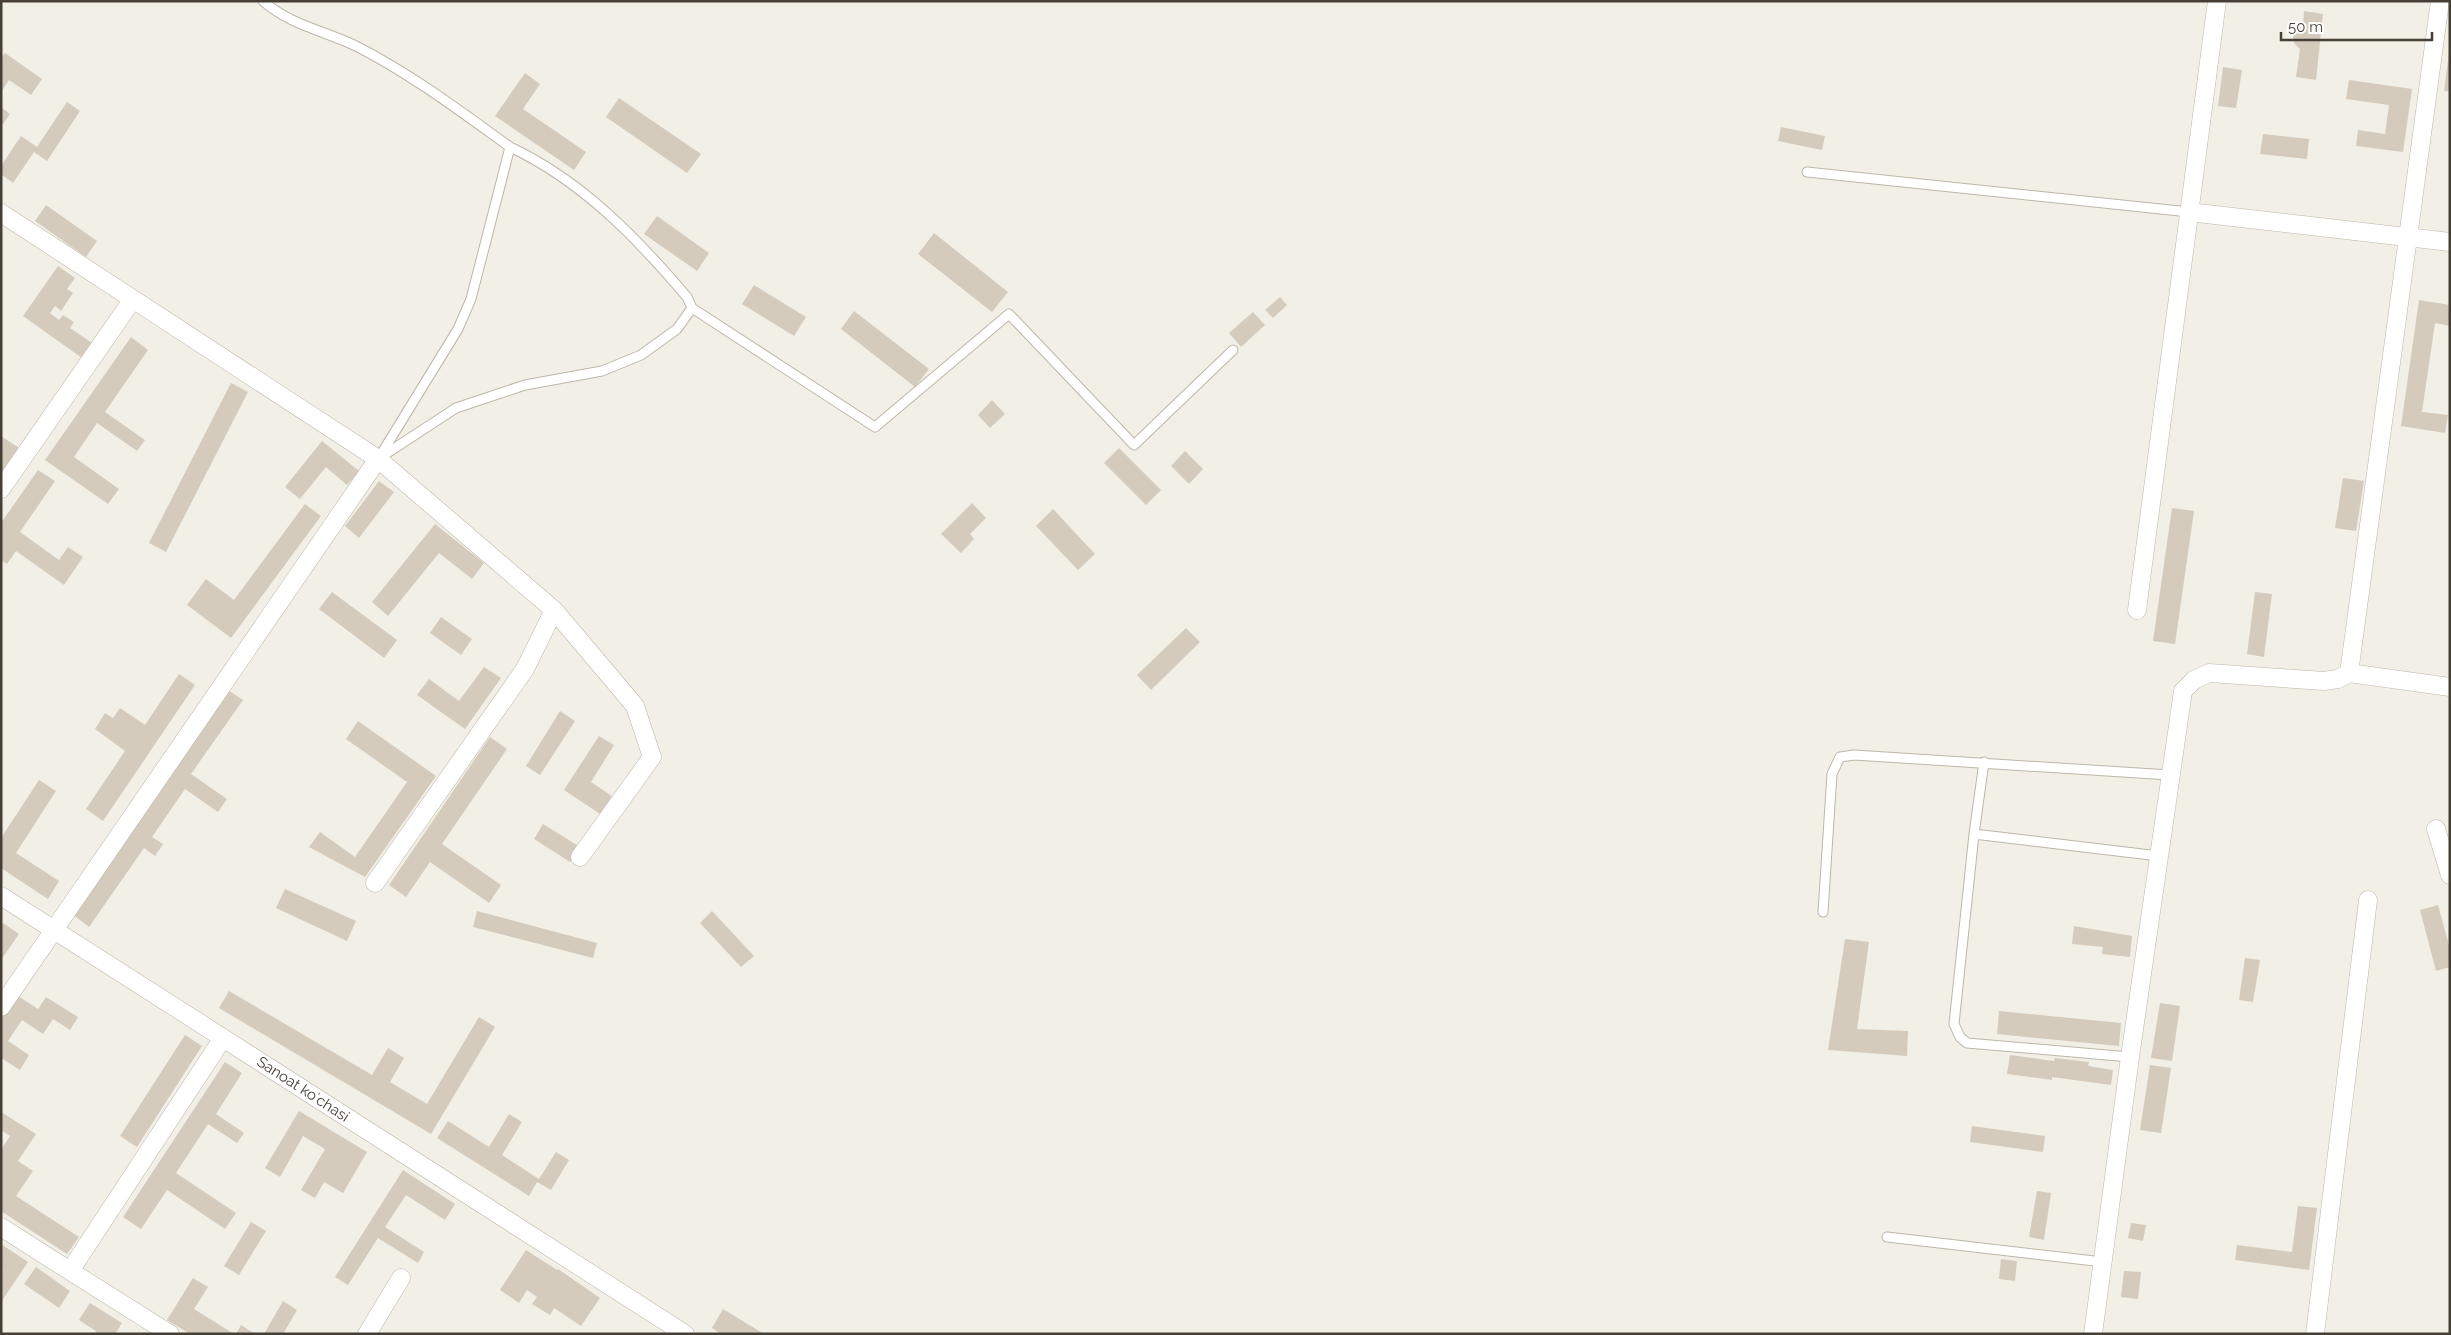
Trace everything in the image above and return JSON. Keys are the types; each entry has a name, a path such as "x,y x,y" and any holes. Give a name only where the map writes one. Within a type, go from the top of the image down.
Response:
{"street":[{"path":"2138,610 2216,1"},
{"path":"2349,673 2410,237 2440,1"},
{"path":"2189,212 2450,242"},
{"path":"1,213 378,459 554,610 635,706 652,757 580,857"},
{"path":"1,489 133,299"},
{"path":"1,1007 378,459"},
{"path":"375,882 525,669 554,610"},
{"path":"2093,1334 2130,1057 2183,692 2194,680 2209,673 2324,681 2338,679 2349,673 2450,687"},
{"path":"2436,829 2450,875"},
{"name":"Sanoat koʻchasi","path":"1,896 685,1334"},
{"path":"2316,1334 2368,900"},
{"path":"70,1271 223,1038"},
{"path":"1,1227 170,1334"},
{"path":"366,1334 401,1278"}],"lane":[{"path":"263,1 273,10 302,25 355,46 414,79 510,147 560,174 627,231 687,297 692,308 875,427 1009,314 1134,446 1233,350"},
{"path":"378,459 458,329 472,299 510,147"},
{"path":"1807,172 2189,212"},
{"path":"378,459 456,408 525,385 602,371 641,355 677,329 692,308"},
{"path":"1823,912 1832,774 1840,757 1854,755 1984,762 2170,775"},
{"path":"1984,762 1974,834 1954,1024 1960,1037 1967,1043 2130,1057"},
{"path":"1974,834 2159,856"},
{"path":"1887,1237 2103,1262"}],"building":[{"path":"2304,11 2323,14 2316,80 2296,77 2300,49 2294,43 2293,35 2297,29 2303,26"},
{"path":"2449,52 2450,91 2444,91"},
{"path":"5,53 42,79 31,95 9,80 1,92 1,58"},
{"path":"2223,67 2242,70 2236,108 2218,106"},
{"path":"525,73 540,84 523,109 586,152 574,170 495,116"},
{"path":"2349,80 2412,89 2403,152 2356,146 2358,130 2385,134 2389,105 2346,99"},
{"path":"619,98 701,154 687,173 606,117"},
{"path":"67,102 80,111 47,161 34,152 13,183 1,174 1,166 21,136 37,147"},
{"path":"1,107 10,114 3,124 1,123"},
{"path":"1781,127 1825,136 1822,150 1778,141"},
{"path":"2263,134 2309,139 2307,159 2260,154"},
{"path":"46,205 97,241 86,257 35,221"},
{"path":"657,216 709,253 697,271 644,234"},
{"path":"934,233 1008,292 992,312 918,254"},
{"path":"58,266 75,278 67,289 73,293 61,311 55,306 50,313 59,320 63,315 74,322 70,328 92,343 82,358 23,316"},
{"path":"754,285 806,317 794,336 742,304"},
{"path":"1280,297 1287,305 1273,318 1265,310"},
{"path":"2419,300 2450,305 2450,326 2435,323 2422,412 2448,415 2445,433 2401,426"},
{"path":"854,311 929,369 915,387 841,329"},
{"path":"1253,312 1265,325 1241,347 1229,333"},
{"path":"131,337 148,350 105,412 145,440 137,451 97,423 74,457 119,489 108,504 45,460"},
{"path":"231,383 248,392 166,552 149,543"},
{"path":"992,400 1005,414 990,428 978,415"},
{"path":"1,436 19,448 1,473"},
{"path":"322,441 359,471 347,485 326,467 300,499 285,487"},
{"path":"1119,448 1161,490 1146,505 1104,463"},
{"path":"1185,451 1203,469 1189,484 1171,466"},
{"path":"38,470 55,481 20,532 59,560 68,547 83,557 64,585 16,551 7,564 1,560 1,523"},
{"path":"2343,478 2364,481 2356,531 2335,528"},
{"path":"379,481 394,492 359,538 345,526"},
{"path":"972,503 986,518 970,534 974,539 961,553 941,534"},
{"path":"305,504 321,516 231,638 187,605 206,579 234,600"},
{"path":"2172,508 2194,511 2175,644 2153,641"},
{"path":"1053,509 1095,554 1078,570 1036,526"},
{"path":"435,524 484,563 472,579 439,553 388,616 372,602"},
{"path":"332,592 397,640 384,658 319,609"},
{"path":"2255,592 2272,594 2264,657 2247,654"},
{"path":"441,617 472,639 461,655 430,633"},
{"path":"1186,628 1200,642 1151,690 1137,675"},
{"path":"484,667 501,678 465,729 417,695 429,679 459,701"},
{"path":"179,674 195,685 103,821 86,809 125,751 95,729 105,713 113,718 120,708 145,725"},
{"path":"228,690 243,700 191,774 227,799 218,812 185,789 152,837 163,844 155,856 144,848 89,927 72,914"},
{"path":"560,711 575,721 540,775 526,766"},
{"path":"358,721 436,776 365,877 309,847 320,832 355,857 407,782 346,739"},
{"path":"599,736 614,745 591,782 612,796 600,814 564,790"},
{"path":"490,737 507,749 442,844 501,885 489,903 430,862 406,897 389,885"},
{"path":"39,780 56,791 16,853 59,881 48,899 1,868 1,838"},
{"path":"543,824 580,847 570,862 534,839"},
{"path":"285,889 356,921 347,941 276,908"},
{"path":"2438,905 2450,949 2450,967 2436,971 2420,910"},
{"path":"477,911 597,943 593,958 473,927"},
{"path":"712,911 754,956 741,967 700,923"},
{"path":"3,923 19,934 1,960 1,926"},
{"path":"2074,926 2132,936 2130,957 2102,954 2103,947 2072,944"},
{"path":"1845,939 1869,942 1857,1029 1908,1031 1907,1056 1828,1050"},
{"path":"2245,958 2260,960 2253,1002 2239,1000"},
{"path":"229,991 372,1075 388,1048 404,1058 390,1082 427,1104 479,1017 495,1027 431,1134 219,1008"},
{"path":"15,994 38,1009 46,997 78,1017 70,1030 53,1019 43,1034 22,1020 8,1041 29,1055 20,1070 1,1058 1,1015"},
{"path":"2160,1003 2180,1006 2172,1061 2151,1058"},
{"path":"1999,1011 2121,1023 2119,1046 1997,1034"},
{"path":"185,1035 202,1046 137,1147 120,1136"},
{"path":"2010,1055 2054,1061 2055,1058 2089,1062 2088,1066 2113,1070 2111,1085 2052,1077 2052,1080 2007,1074"},
{"path":"225,1062 242,1073 216,1114 244,1133 237,1143 208,1124 176,1173 236,1213 225,1229 167,1190 141,1229 123,1217"},
{"path":"2150,1065 2171,1068 2161,1133 2140,1130"},
{"path":"299,1111 367,1152 343,1193 324,1182 315,1198 301,1190 325,1149 303,1136 280,1177 265,1168"},
{"path":"1,1112 36,1134 18,1161 33,1171 16,1196 79,1237 67,1254 1,1211 1,1150 10,1136 1,1130"},
{"path":"509,1114 522,1122 502,1155 539,1179 556,1152 569,1160 551,1190 537,1182 529,1196 437,1138 448,1121 489,1147"},
{"path":"1972,1126 2045,1136 2043,1152 1970,1142"},
{"path":"403,1170 455,1204 445,1220 406,1195 385,1227 424,1252 418,1263 378,1238 348,1285 335,1277"},
{"path":"2037,1191 2051,1193 2044,1240 2029,1237"},
{"path":"2298,1206 2317,1208 2309,1270 2235,1260 2237,1245 2292,1252"},
{"path":"251,1222 266,1231 239,1275 224,1266"},
{"path":"2131,1223 2146,1225 2143,1241 2128,1238"},
{"path":"1,1244 28,1262 1,1302 1,1274 3,1270 1,1269"},
{"path":"526,1250 600,1298 581,1326 554,1308 550,1315 532,1304 537,1297 527,1290 519,1303 500,1290"},
{"path":"2001,1259 2017,1261 2015,1281 1999,1279"},
{"path":"36,1267 70,1291 59,1308 24,1284"},
{"path":"2124,1271 2141,1272 2138,1299 2121,1297"},
{"path":"193,1278 208,1287 194,1309 234,1334 190,1334 167,1320"},
{"path":"283,1301 297,1310 283,1334 264,1334"},
{"path":"90,1303 122,1323 115,1334 95,1334 96,1331 79,1320"},
{"path":"723,1309 764,1334 721,1334 712,1328"},
{"path":"241,1325 255,1334 236,1334"}]}
